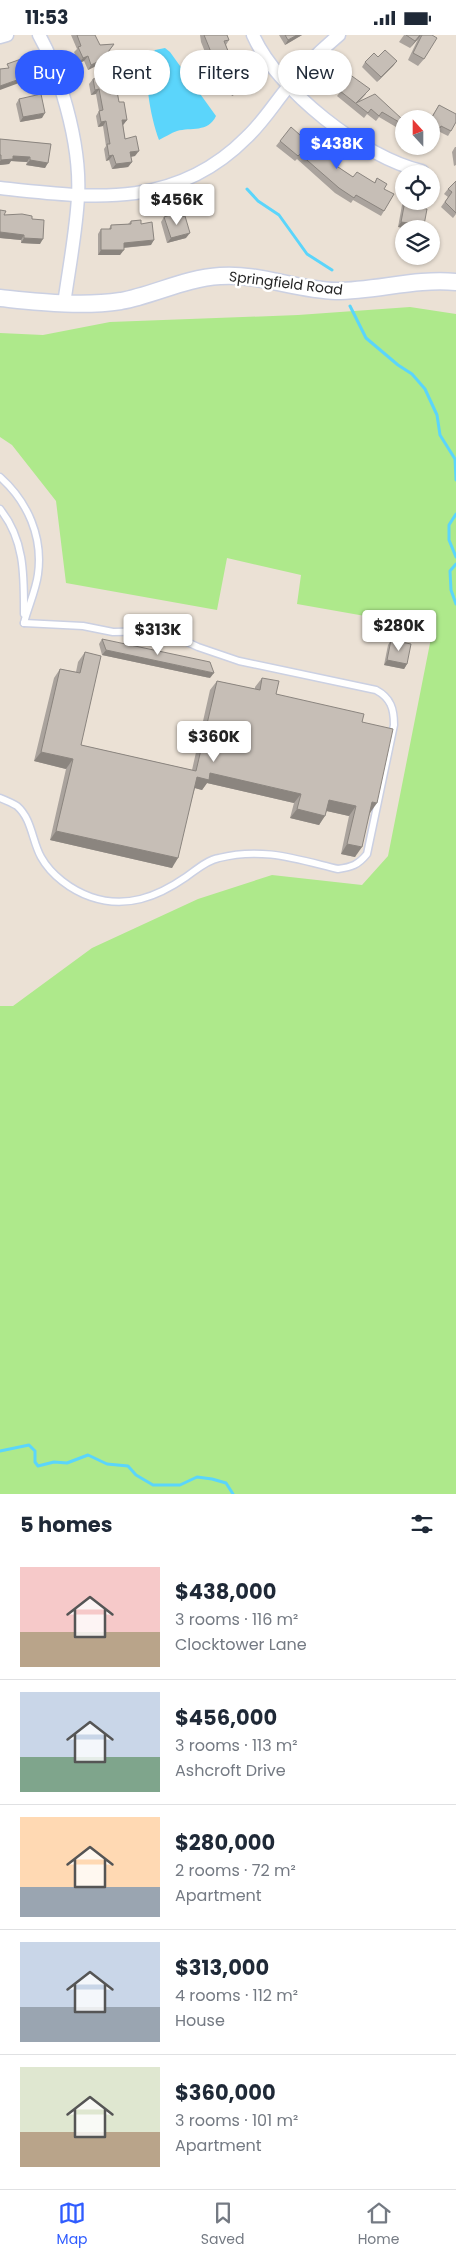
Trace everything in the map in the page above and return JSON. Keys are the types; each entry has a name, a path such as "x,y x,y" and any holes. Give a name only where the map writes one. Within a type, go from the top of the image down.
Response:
{"street":[{"path":"0,37 7,35"},
{"path":"39,35 51,57 70,119 77,162 78,197 64,304"},
{"path":"253,35 278,75"},
{"path":"324,50 339,35"},
{"path":"0,188 78,197 113,197 170,185 198,175 216,164 247,138 268,115 281,95"},
{"path":"300,95 362,146 399,165"},
{"name":"Springfield Road","path":"0,299 64,304 122,301 186,282 220,276 268,279 334,291 432,281 456,282"}],"lane":[{"path":"0,477 12,488 25,508 37,537 38,575 24,623"},
{"path":"0,509 16,535 21,553 24,623"},
{"path":"0,798 17,807 26,818 41,857 53,873 69,886 90,897 115,902 155,896 216,858 239,854 264,852 338,869 350,867 359,864 367,854 394,725 394,711 390,701 384,694 376,690 238,661 198,647 163,631 113,632 83,627 24,623"}],"green space":[{"path":"410,307 456,314 456,1494 0,1494 0,1006 13,1006 92,948 198,899 272,875 362,885 388,856 433,628 297,604 301,575 227,558 217,610 66,583 56,501 12,445 0,437 0,333 43,335 110,322 298,315"}],"water":[{"path":"170,52 180,66 180,95 201,95 216,116 209,125 177,131 159,140 148,95 170,95"}],"building":[{"path":"77,35 95,35 100,45 114,44 110,50 94,50 94,64 91,65 88,56 84,58 84,50 79,50 78,47 81,46"},
{"path":"204,35 227,35 229,40 224,41 228,50 210,50"},
{"path":"285,35 297,35 288,40"},
{"path":"406,35 420,35 415,41"},
{"path":"422,35 432,35 437,38 424,59 413,53"},
{"path":"385,50 397,61 381,77 365,62 374,53 378,57"},
{"path":"15,61 15,81 0,86 0,69 9,68 7,64"},
{"path":"352,76 370,89 356,103 375,94 395,113 395,120 382,112 379,116 371,109 368,113 345,95 352,95"},
{"path":"41,95 45,113 23,117 19,99"},
{"path":"100,95 118,95 119,102 124,102 127,120 122,120 125,139 136,136 139,151 130,152 132,162 116,164 113,155 109,156 107,144 110,144 106,121 101,122 99,111 103,110"},
{"path":"439,105 456,114 456,122 451,131 441,126 440,128 440,110 436,110"},
{"path":"291,127 300,135 304,130 330,151 327,155 336,163 335,165 353,177 357,172 375,183 377,178 387,184 384,189 394,194 384,211 356,195 354,198 339,188 300,154 298,156 280,141"},
{"path":"0,139 51,144 48,163 30,160 30,157 13,156 13,159 1,160"},
{"path":"456,181 456,213 445,202 452,192 448,189"},
{"path":"0,210 6,211 4,215 22,214 32,216 32,219 44,220 43,239 24,238 24,235 0,232"},
{"path":"403,210 427,210 425,220 401,220"},
{"path":"174,214 175,218 185,216 190,233 171,238 164,217"},
{"path":"141,220 141,224 152,222 154,240 124,243 124,250 101,250 101,229 111,229 111,225 131,224 131,221"},
{"path":"102,639 210,662 214,673 106,650"},
{"path":"391,640 411,644 407,664 387,660"},
{"path":"85,652 101,656 81,745 196,771 217,681 260,690 262,678 279,681 276,694 364,714 362,722 393,729 377,803 372,802 362,847 347,844 356,806 329,800 325,816 297,809 301,794 210,773 209,780 197,777 178,858 56,831 73,759 41,752 60,669 80,673"}],"waterway":[{"path":"247,189 258,201 279,215 307,254 332,270"},
{"path":"350,306 366,338 398,365 412,374 425,389 437,415 440,435 455,459 456,480"},
{"path":"456,514 449,525 449,540 456,557"},
{"path":"456,564 450,571 451,590 456,604"},
{"path":"0,1451 29,1445 35,1451 35,1462 38,1466 54,1462 67,1463 88,1455 107,1464 128,1466 136,1475 153,1485 180,1485 197,1477 226,1483 233,1494"}]}
